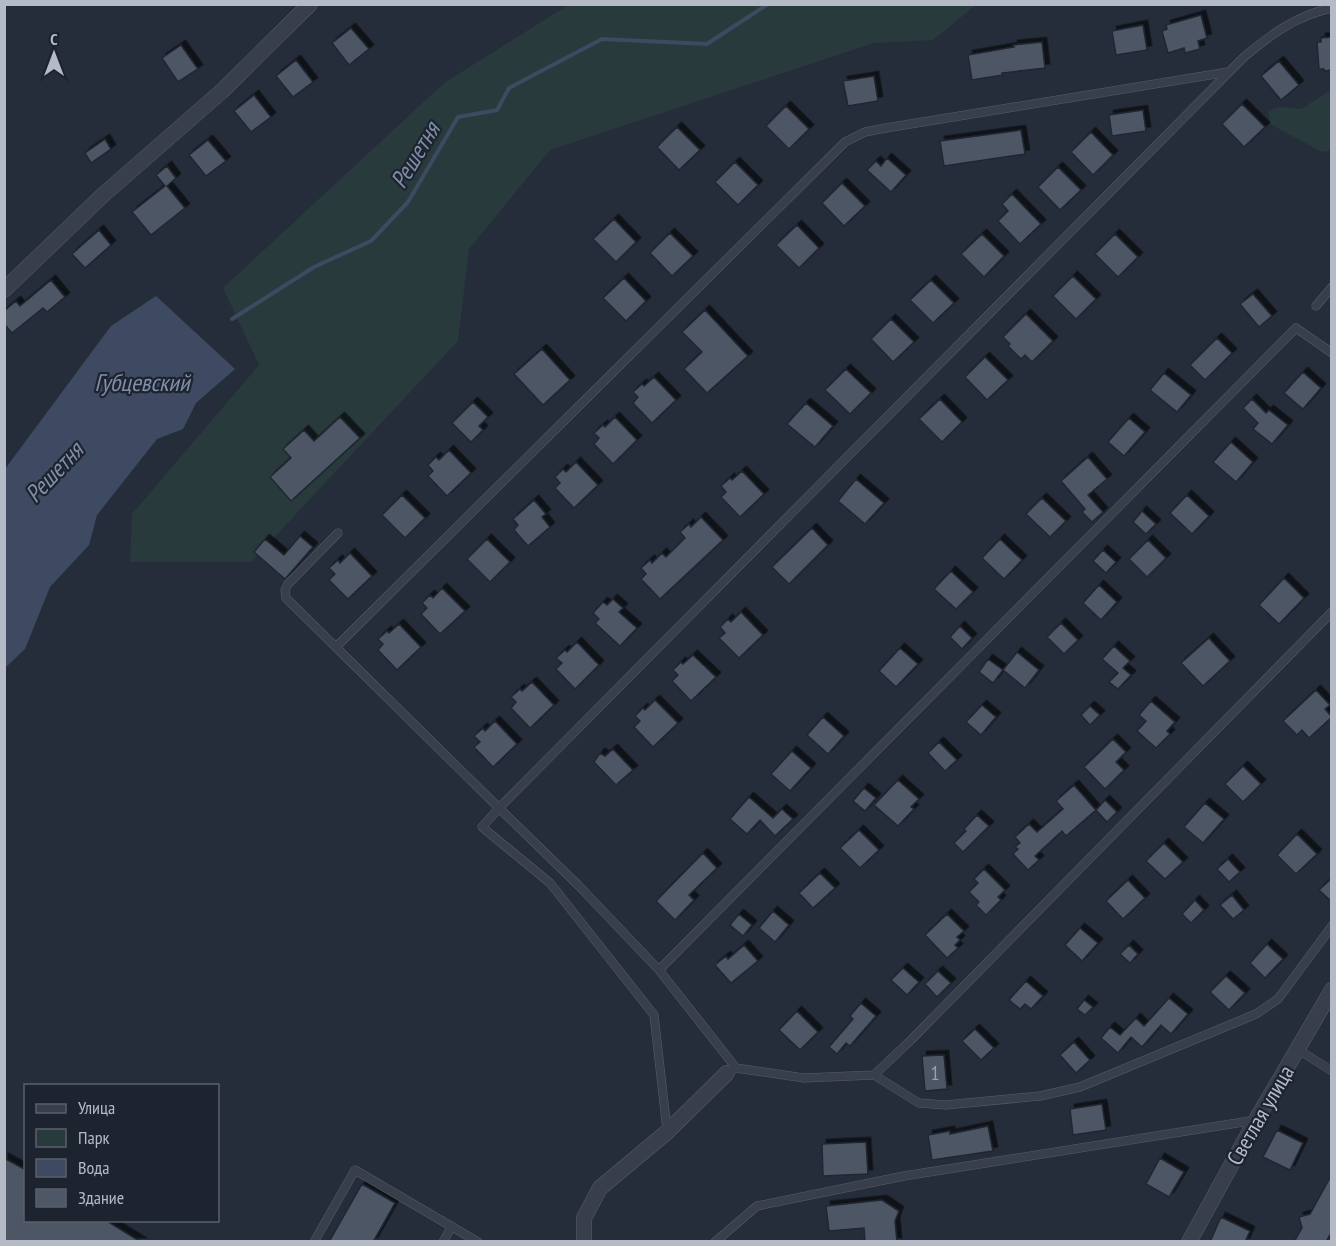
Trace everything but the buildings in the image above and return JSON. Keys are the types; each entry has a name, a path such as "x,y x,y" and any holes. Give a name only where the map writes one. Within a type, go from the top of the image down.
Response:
{"street":[{"path":"4,291 103,195 222,91 310,4"},
{"name":"Светлая улица","path":"1189,1242 1256,1120 1332,990"},
{"path":"584,1242 585,1218 600,1188 667,1132 732,1071"}],"lane":[{"path":"667,1132 654,1015 549,883 482,826 1228,72 1275,31 1313,12 1332,8"},
{"path":"336,647 845,142 865,132 886,128 1228,72"},
{"path":"1316,306 1332,287"},
{"path":"659,970 1296,328 1332,353"},
{"path":"338,533 301,569 285,590 286,598 579,885 659,970 732,1071 804,1078 874,1075 919,1103 946,1105 1040,1096 1080,1087 1256,1014 1278,999 1332,926"},
{"path":"874,1075 912,1040 1332,612"},
{"path":"1297,1049 1332,1071"},
{"path":"715,1242 757,1206 904,1176 1256,1120"},
{"path":"314,1242 355,1170 477,1242"},
{"path":"443,1242 452,1226"}],"green space":[{"path":"568,5 976,5 933,40 874,43 550,150 469,249 458,341 251,562 130,562 132,514 259,365 223,288 444,83"},
{"path":"1331,90 1331,150 1322,152 1270,124 1268,112 1278,107 1301,109"}],"water":[{"name":"Губцевский","path":"156,296 235,369 196,403 183,429 157,439 97,515 89,545 50,587 25,649 5,668 5,469 111,326"}],"waterway":[{"name":"Решетня","path":"232,319 314,267 371,241 408,202 458,117 497,110 509,88 602,39 707,44 768,4"}]}
